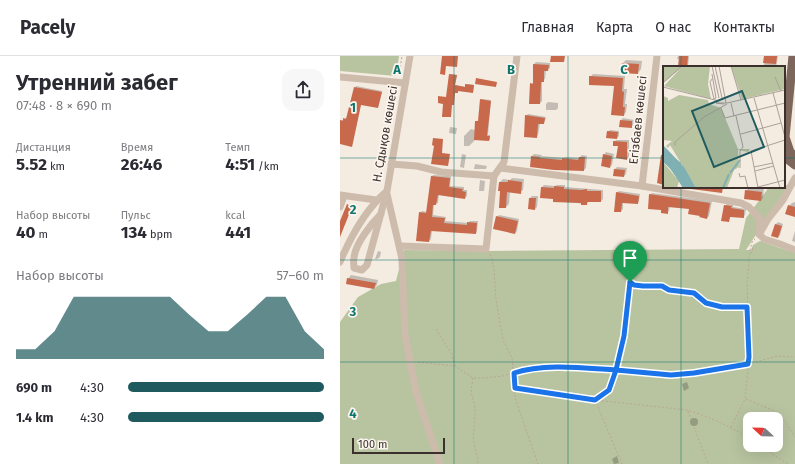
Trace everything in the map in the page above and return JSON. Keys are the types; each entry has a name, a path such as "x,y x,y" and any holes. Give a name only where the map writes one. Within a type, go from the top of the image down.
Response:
{"main road":[{"path":"785,78 788,56"},
{"path":"793,56 785,137 790,154 786,158 795,164"}],"street":[{"name":"Н. Сдықов көшесі","path":"381,214 370,225 360,242 354,258 354,268 362,270 367,265 381,214 387,191 410,56"},
{"path":"400,246 486,249 494,176 504,162 517,56"},
{"name":"Егізбаев көшесі","path":"642,186 656,56"},
{"path":"340,78 405,83"},
{"path":"391,164 417,166 441,172 494,176"},
{"path":"500,168 642,186 741,203 749,207 760,219 759,234 764,239 795,250"},
{"path":"759,234 768,219 783,200 795,178"},
{"path":"340,262 353,233 376,200 387,191 402,259 406,342 416,392 440,464"},
{"path":"340,207 342,196 376,200"}],"path":[{"path":"397,83 402,56"},
{"path":"731,427 746,399 749,357 747,284 752,242 759,234"},
{"path":"486,249 492,259 497,306 500,313 504,340 512,358 517,404 538,464"},
{"path":"595,400 609,390 616,370 624,336 630,282 629,264 630,259 636,253"},
{"path":"630,282 634,285 662,286 669,290 694,293 706,303 722,307 747,307"},
{"path":"436,329 451,353 455,366"},
{"path":"418,362 455,366 473,378 485,378 514,373 526,369 552,368 583,368 671,375 694,373 748,364 777,356 795,357"},
{"path":"473,378 471,391 475,413 473,439 478,464"},
{"path":"515,388 595,400 687,410 701,414 731,427 743,435"},
{"path":"746,399 779,413 795,437"},
{"path":"595,400 622,464"},
{"path":"687,410 691,419"},
{"path":"694,427 708,464"},
{"path":"770,452 788,464"}],"green space":[{"path":"340,56 399,56 396,76 340,71"},
{"path":"785,184 788,186 746,250 751,250 753,245 760,241 795,253 795,464 340,464 340,322 358,297 381,284 396,281 404,250 488,251 739,249 746,218 768,188 785,188"}],"building":[{"path":"442,56 458,56 457,67 446,66 445,75 440,74"},
{"path":"551,56 565,56 564,62 550,62"},
{"path":"679,56 688,56 687,66 678,66"},
{"path":"764,56 777,56 776,64 763,63"},
{"path":"622,63 639,64 638,74 621,73"},
{"path":"533,64 549,65 548,71 544,71 544,82 541,82 540,104 529,104 530,83 533,84"},
{"path":"449,74 457,75 455,85 465,87 465,84 474,85 473,93 458,91 458,93 455,93 451,117 442,117 443,104 438,103 438,96 446,97"},
{"path":"589,76 623,78 622,91 624,92 624,116 611,115 614,86 589,85"},
{"path":"476,78 497,82 496,87 475,84"},
{"path":"354,87 382,92 378,108 361,105 352,147 340,144 340,120 343,121 343,118 346,119"},
{"path":"480,99 491,101 487,136 490,136 489,141 474,140 475,121 478,121"},
{"path":"525,115 545,118 544,124 538,124 537,138 524,137"},
{"path":"620,120 632,121 632,128 619,127"},
{"path":"607,131 618,132 617,139 606,138"},
{"path":"433,138 443,139 442,153 450,154 448,166 431,164 434,146 432,145"},
{"path":"613,141 627,142 627,160 616,158 618,146 613,146"},
{"path":"603,154 612,156 610,168 601,166"},
{"path":"661,155 663,156 663,185 657,183"},
{"path":"531,156 562,160 562,158 578,160 579,157 585,157 584,171 554,170 530,167"},
{"path":"614,169 625,170 624,177 613,176"},
{"path":"431,176 450,178 449,187 463,189 462,191 466,192 465,199 438,195 436,205 433,205 432,217 445,218 444,223 467,225 467,222 477,223 476,234 431,231 429,242 416,241 419,212 426,213"},
{"path":"508,180 522,182 521,194 507,192 506,208 499,208 499,182 508,182"},
{"path":"554,186 564,187 564,189 587,189 587,191 601,191 601,202 587,202 587,205 581,205 581,203 553,202 553,199 540,198 541,187 554,188"},
{"path":"692,188 723,188 722,193"},
{"path":"745,190 762,192 761,201 744,199"},
{"path":"616,192 639,196 638,204 622,203 621,212 614,212"},
{"path":"649,194 710,203 707,219 688,214 689,209 668,207 668,214 661,213 661,210 648,209"},
{"path":"529,198 536,198 535,210 528,209"},
{"path":"347,204 352,207 340,237 340,221"},
{"path":"724,205 732,206 731,208 744,210 744,218 730,217 729,222 721,221"},
{"path":"788,205 795,207 795,217 785,214"},
{"path":"496,216 518,221 515,234 493,229"},
{"path":"775,224 782,226 778,238 771,236"},
{"path":"347,278 376,283 374,289 346,284"}],"route":[{"path":"630,282 622,349 616,370 583,368 526,369 514,373 515,388 595,400 609,390 616,370 671,375 694,373 748,364 747,307 722,307 706,303 694,293 669,290 662,286 634,285 630,282"}]}
